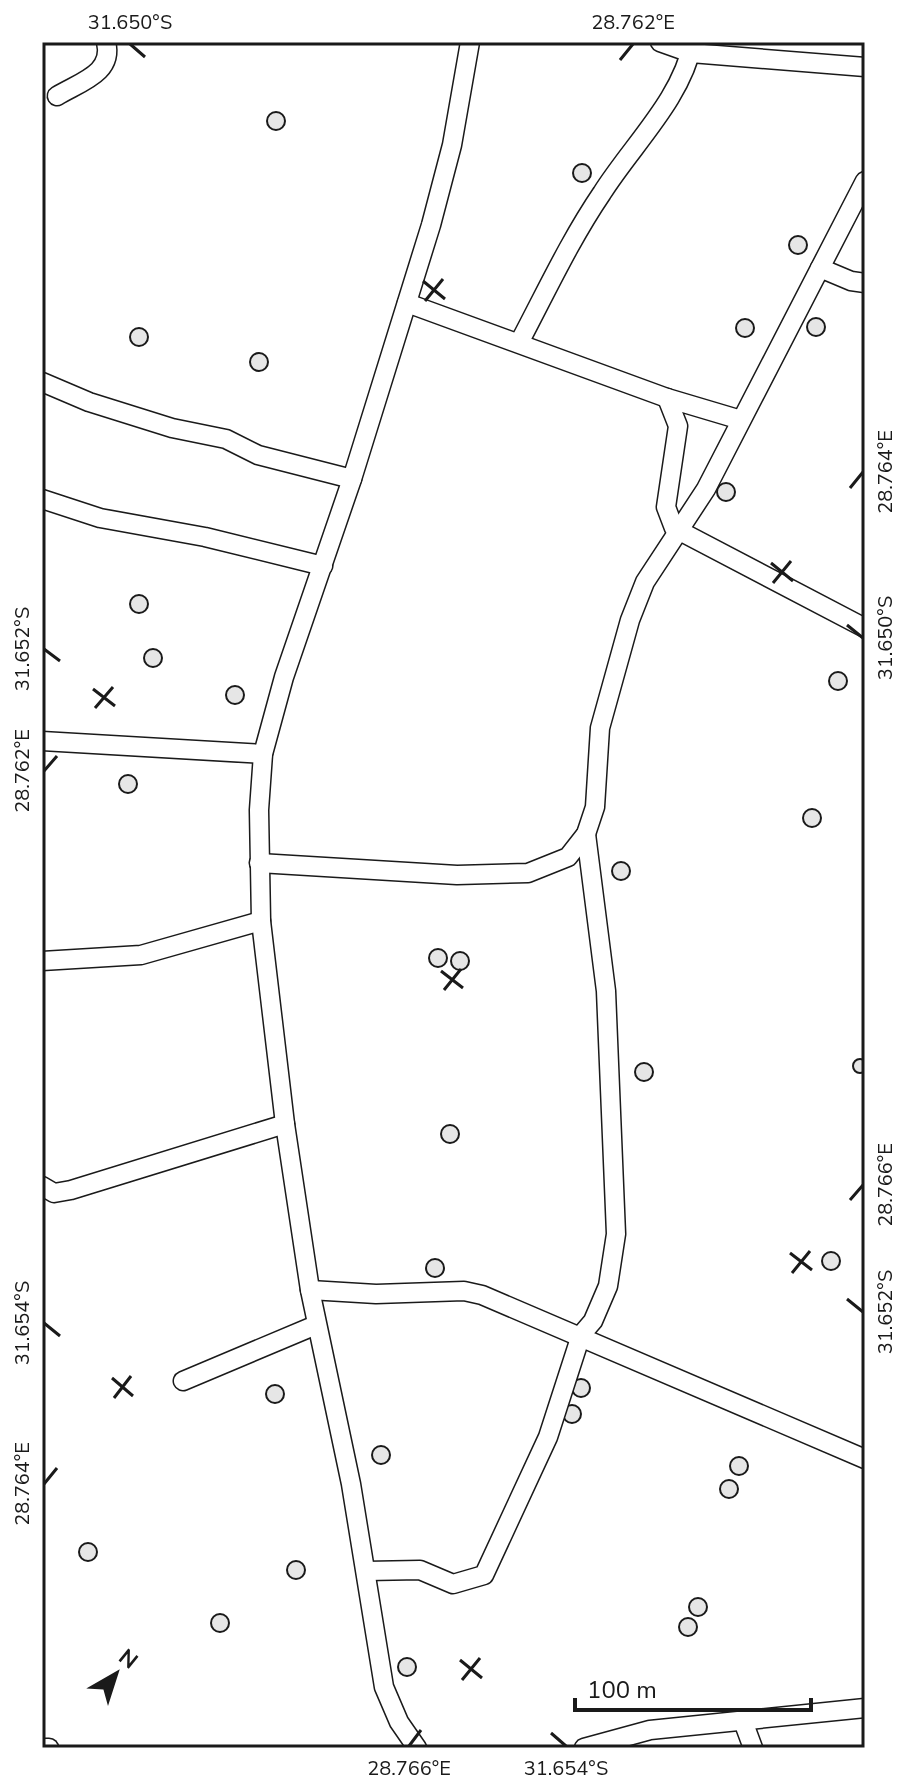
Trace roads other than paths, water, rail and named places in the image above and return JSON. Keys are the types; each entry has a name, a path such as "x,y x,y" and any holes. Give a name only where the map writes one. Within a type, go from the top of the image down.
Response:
{"street":[{"path":"57,96 104,67 109,56 106,42"},
{"path":"417,1748 399,1722 384,1687 366,1571 316,1325 285,1124 261,921 259,863 263,754 284,677 352,479 407,303 452,145 470,42"},
{"path":"660,42 865,67"},
{"path":"519,343 576,234 602,191 656,119 692,48"},
{"path":"259,863 457,875 528,873 568,857 586,834 595,807 600,728 630,620 645,582 679,532 741,420 865,181"},
{"path":"820,268 860,285"},
{"path":"407,303 667,398 741,420"},
{"path":"42,382 89,402 172,428 226,439 258,455 352,479"},
{"path":"667,398 678,426 666,507 670,522 679,532 865,628"},
{"path":"42,499 100,518 205,537 323,566"},
{"path":"42,741 263,754"},
{"path":"366,1571 420,1570 453,1584 484,1575 548,1437 581,1335 593,1321 608,1286 616,1234 606,991 586,834"},
{"path":"42,961 141,955 261,921"},
{"path":"42,1186 54,1193 71,1190 285,1124"},
{"path":"310,1290 376,1294 464,1291 581,1335 865,1459"},
{"path":"183,1381 316,1325"},
{"path":"586,1748 650,1730 865,1708"},
{"path":"743,1721 753,1748"},
{"path":"42,1748 49,1748"}]}
